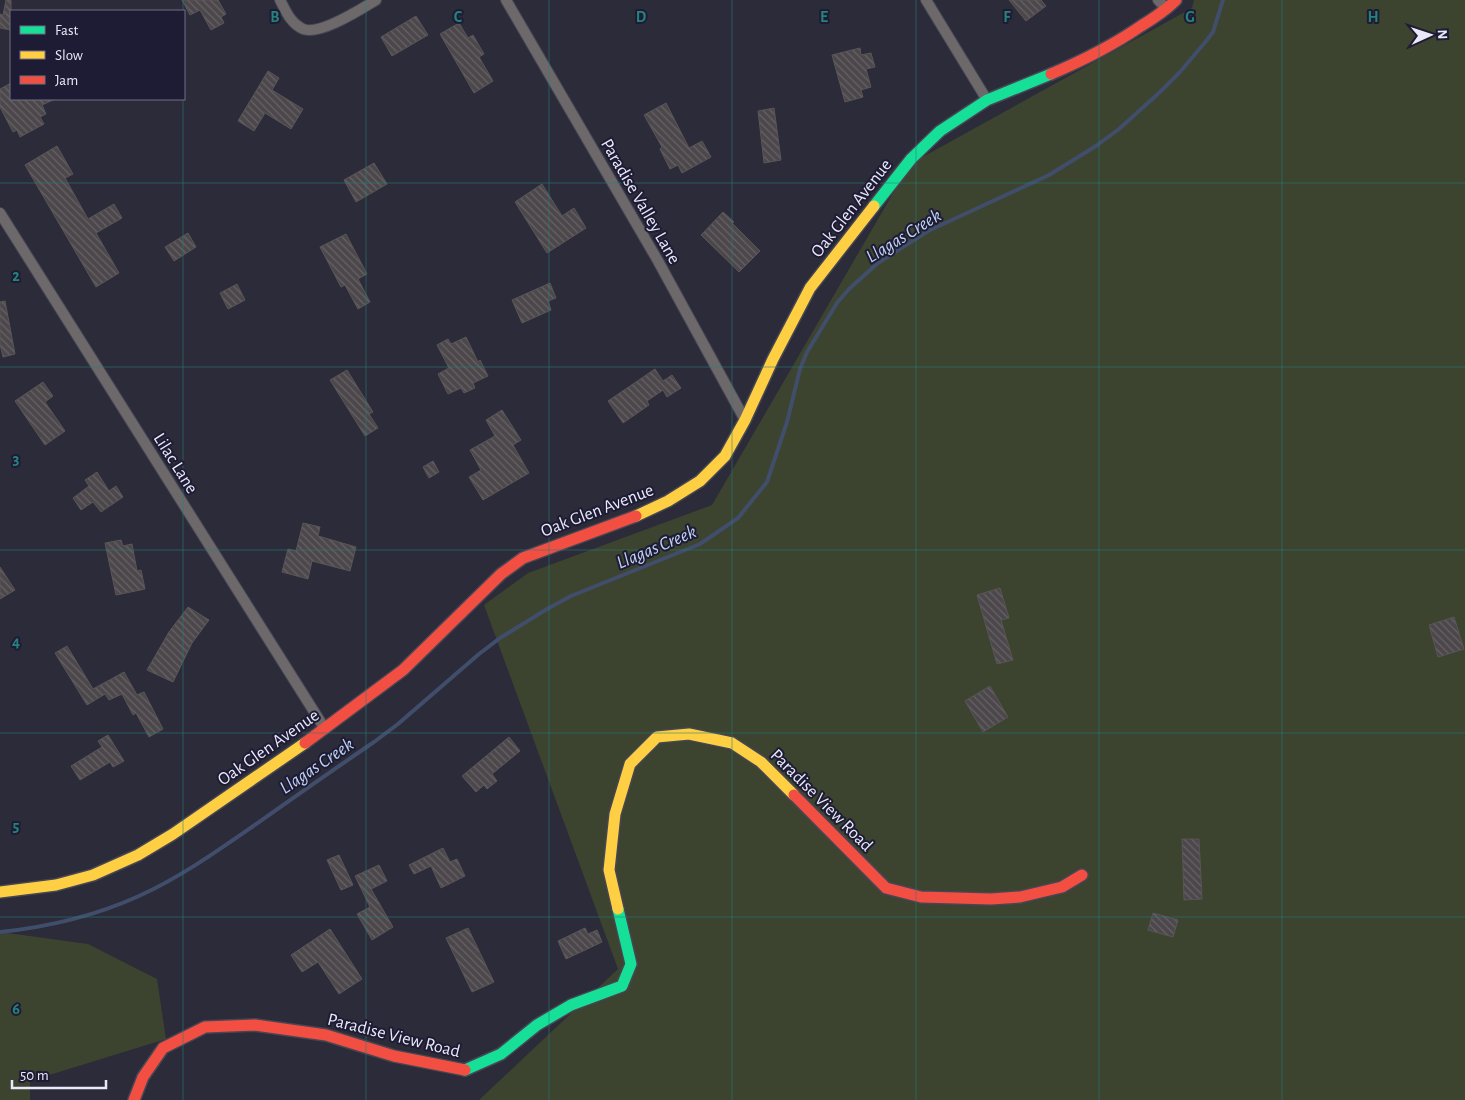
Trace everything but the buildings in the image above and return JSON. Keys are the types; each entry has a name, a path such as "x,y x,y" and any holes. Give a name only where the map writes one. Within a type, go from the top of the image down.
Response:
{"street":[{"path":"280,0 290,19 302,30 313,31 348,17 376,0"},
{"name":"Paradise Valley Lane","path":"506,0 658,261 745,420"},
{"path":"926,0 987,100"},
{"path":"1158,0 1167,9"},
{"name":"Oak Glen Avenue","path":"0,892 56,884 93,875 138,855 173,834 325,730 403,670 501,574 523,558 545,548 630,519 668,501 700,480 726,456 745,420 772,359 810,288 911,159 940,132 987,100 1087,59 1125,37 1167,9 1176,0"},
{"name":"Lilac Lane","path":"0,213 325,730"},
{"name":"Paradise View Road","path":"134,1100 143,1077 163,1048 205,1027 255,1025 326,1035 394,1056 464,1071 501,1054 537,1025 571,1005 622,986 631,964 609,870 615,814 630,764 657,736 689,734 732,743 761,762 886,888 921,897 1010,897 1062,887 1082,875"}],"green space":[{"path":"1194,0 1465,0 1465,1100 479,1100 618,969 484,605 528,573 712,505 910,164 1192,8"},
{"path":"0,932 88,944 157,979 166,1039 30,1081 30,1100 0,1100"}],"waterway":[{"name":"Llagas Creek","path":"0,932 53,924 88,915 139,896 168,881 225,846 374,742 500,638 571,596 700,544 738,518 767,482 787,422 800,369 807,352 837,303 849,289 878,263 928,231 1049,175 1096,146 1119,129 1180,72 1207,40 1213,32 1223,0"}],"traffic: fast":[{"path":"874,206 911,159 940,131 987,100 1051,74"},
{"path":"465,1070 501,1054 537,1025 571,1005 622,986 631,964 618,909"}],"traffic: slow":[{"path":"636,516 668,501 700,481 725,456 745,420 773,359 810,288 874,206"},
{"path":"618,909 609,870 615,814 630,764 657,737 689,734 732,743 761,762 794,795"},
{"path":"0,892 56,885 93,875 138,855 173,834 305,743"}],"traffic: jam":[{"path":"1051,74 1119,40 1160,14 1176,0"},
{"path":"305,743 403,670 501,574 523,558 636,516"},
{"path":"794,795 886,888 921,897 991,899 1020,897 1062,887 1082,875"},
{"path":"134,1100 143,1077 163,1048 205,1027 255,1025 326,1035 394,1056 465,1070"}]}
